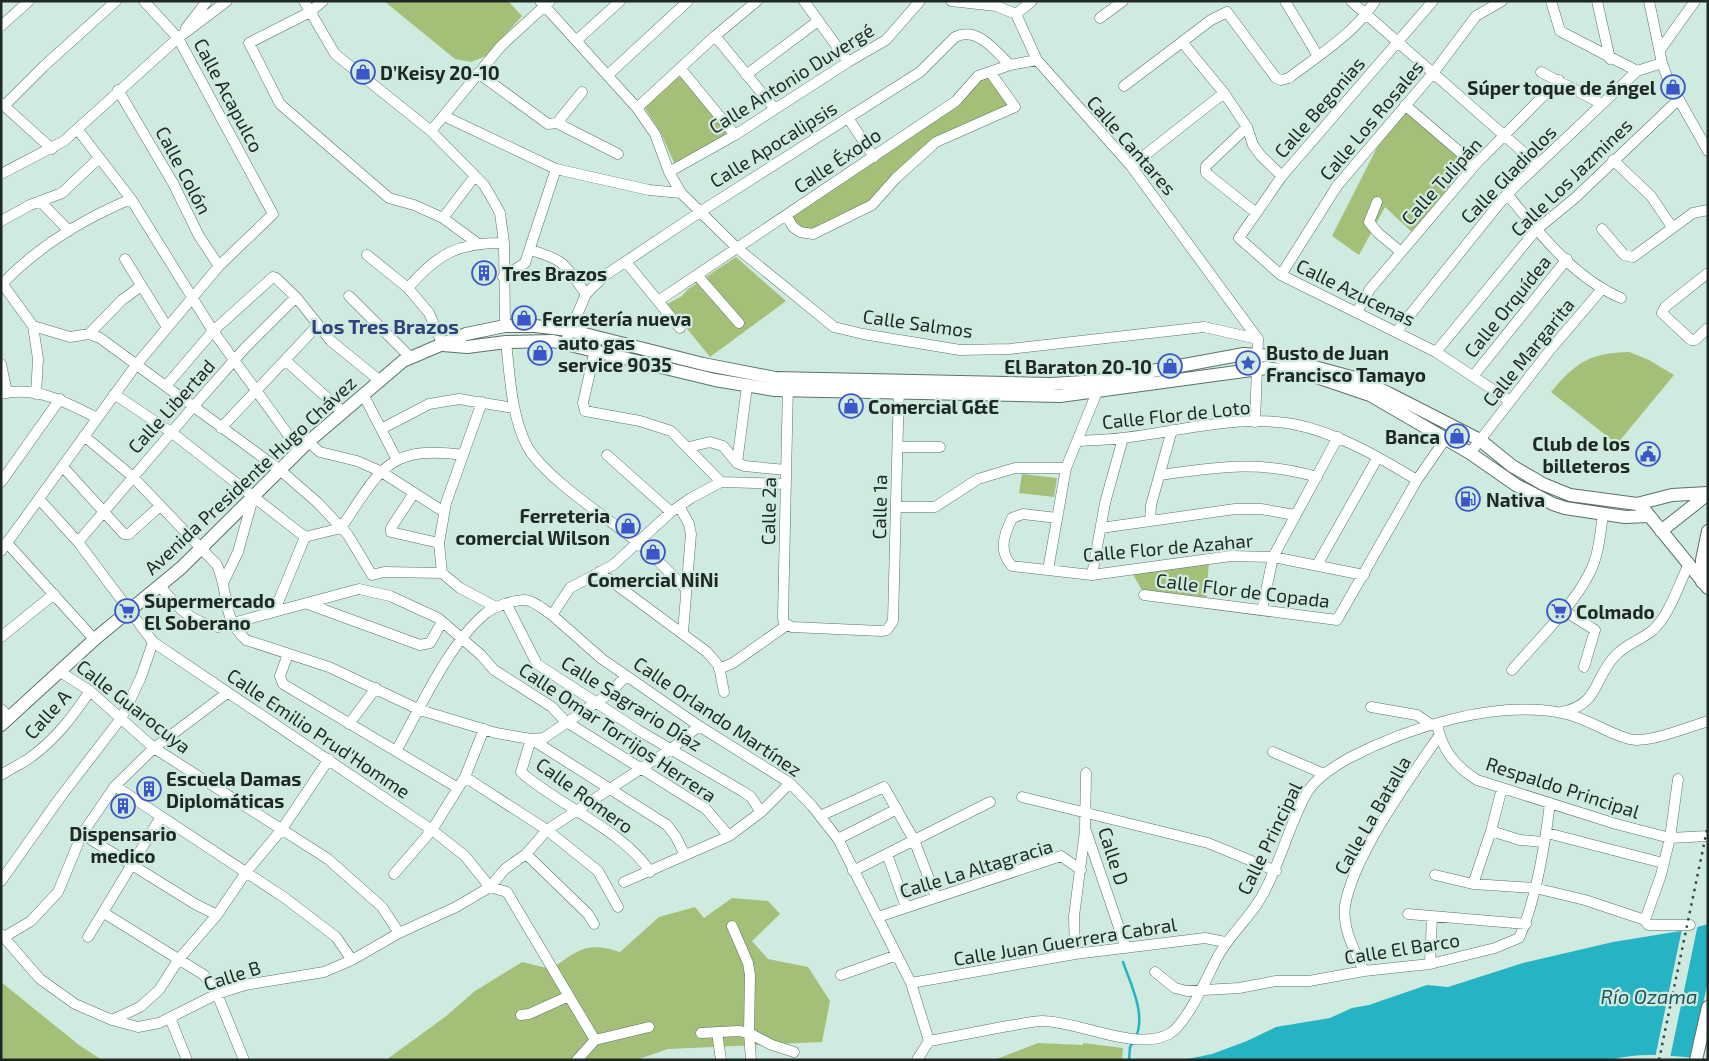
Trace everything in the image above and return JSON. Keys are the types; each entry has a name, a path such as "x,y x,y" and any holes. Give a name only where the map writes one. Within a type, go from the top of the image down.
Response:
{"main road":[{"name":"Avenida Presidente Hugo Chávez","path":"4,718 94,639 160,586 304,447 363,394 379,380 411,358 443,345 466,340 505,326 535,326 567,336 775,378 788,384"},
{"name":"Avenida Presidente Hugo Chávez","path":"466,340 506,342 567,336 595,350 747,386 788,384 899,387 1060,396 1225,356 1258,354 1355,378 1480,440 1512,466 1544,484 1570,495 1637,504"},
{"name":"Avenida Presidente Hugo Chávez","path":"1098,387 1266,368 1308,374 1370,395 1446,438 1536,497 1565,508 1633,518 1650,516"},
{"path":"1637,504 1672,495 1708,493"},
{"path":"1661,531 1708,493"},
{"path":"1637,504 1650,516 1705,585"},
{"path":"1705,585 1702,560 1708,531"},
{"path":"1696,1060 1708,1008"}],"street":[{"path":"1,26 29,1"},
{"path":"52,148 3,104 116,1"},
{"name":"Calle Acapulco","path":"144,1 178,38 273,214 219,266"},
{"path":"178,38 208,1"},
{"path":"1,174 52,148 78,130 118,90 178,38 227,1"},
{"path":"304,1 335,54 431,131 484,185 500,213 504,243 505,326"},
{"path":"323,1 310,12 250,42 280,104 389,198 414,205 443,218 477,242"},
{"path":"577,40 620,1"},
{"path":"609,74 688,1"},
{"path":"637,108 715,36 757,1"},
{"path":"804,1 848,62"},
{"name":"Calle Antonio Duvergé","path":"670,172 734,135 886,40 920,1"},
{"path":"951,1 1018,8 1032,1"},
{"path":"1100,18 1123,1"},
{"path":"1285,1 1318,56"},
{"path":"1351,1 1538,165"},
{"path":"1124,86 1210,20 1227,12 1276,78 1281,80 1290,78 1366,15 1375,1"},
{"name":"Calle Begonias","path":"1241,240 1239,234 1282,176 1434,1"},
{"name":"Calle Los Rosales","path":"1281,274 1337,186 1434,72 1476,16 1502,1"},
{"path":"1551,1 1560,31 1637,71"},
{"path":"1597,1 1610,58"},
{"path":"1649,1 1662,63 1678,100 1708,151"},
{"path":"1660,50 1695,1"},
{"path":"431,131 501,46 545,3"},
{"name":"Calle Salmos","path":"545,3 637,108 655,134 670,172 681,193 737,248 834,327 863,334 960,350 1010,349 1204,327 1258,339"},
{"name":"Calle Cantares","path":"1018,8 1037,60 1131,166 1258,339"},
{"path":"746,75 818,21"},
{"name":"Calle Apocalipsis","path":"567,336 586,294 604,276 700,212 920,72 955,37 961,34 974,34 980,37 1010,65"},
{"path":"715,36 775,109"},
{"path":"1182,42 1247,126 1253,145 1261,156 1282,176"},
{"name":"Calle Éxodo","path":"658,301 956,101 978,76 1010,65 1037,60"},
{"name":"Calle Gladiolos","path":"1396,331 1507,194 1637,71 1662,63"},
{"path":"680,68 734,135"},
{"path":"786,215 793,227 800,232 813,234 872,205 896,178 936,142 1016,107 990,72"},
{"path":"1541,72 1602,104"},
{"path":"478,73 548,124 557,123 618,154"},
{"name":"Calle Tulipán","path":"1358,312 1370,289 1475,165 1506,136 1559,80"},
{"name":"Calle Colón","path":"118,90 174,183 200,236 219,266"},
{"path":"557,123 582,92"},
{"path":"1131,166 1224,94"},
{"name":"Calle Los Jazmines","path":"1436,352 1536,230 1575,198 1678,100"},
{"path":"1405,104 1475,165"},
{"path":"444,116 556,169 649,190 681,193"},
{"path":"848,118 874,157"},
{"path":"1247,126 1205,169 1206,172 1255,212"},
{"path":"78,130 131,199 193,295 213,331 256,392 304,447 357,461 380,471 444,512"},
{"path":"1,221 40,201 62,193 100,158"},
{"path":"1613,160 1651,196 1672,227"},
{"path":"503,277 525,263 556,169"},
{"path":"443,218 475,176"},
{"path":"1507,194 1536,230 1567,260 1602,289 1621,298"},
{"path":"36,394 38,359 33,326 2,282 26,260 69,231 98,213 131,199"},
{"path":"40,201 69,231"},
{"path":"1377,202 1369,222 1378,234 1401,252"},
{"path":"1602,229 1624,254 1633,257 1639,255 1672,227 1693,213 1708,210"},
{"name":"Calle Azucenas","path":"1241,240 1281,274 1436,352 1474,375 1510,401"},
{"path":"408,288 424,269 445,254 477,242 504,243"},
{"path":"530,250 554,257 565,264 586,294"},
{"path":"367,255 408,288 429,313 443,345"},
{"path":"125,259 167,327"},
{"name":"Calle Orquídea","path":"1474,375 1567,260"},
{"path":"626,262 680,328"},
{"path":"94,639 54,594 4,547 40,500 136,364 219,266"},
{"path":"1708,273 1665,307 1662,313 1691,340 1695,340 1708,328"},
{"path":"697,275 739,323"},
{"path":"166,386 213,331 271,277 276,278 296,297 331,341 379,380"},
{"path":"89,334 122,300 141,286"},
{"name":"Calle Margarita","path":"1470,453 1602,289"},
{"path":"349,296 411,358"},
{"name":"Calle Libertad","path":"78,542 193,406 296,297"},
{"path":"221,428 318,325"},
{"path":"33,326 70,337 89,334 100,338 166,386 280,470 318,503 341,528 372,575"},
{"path":"1255,422 1255,369 1258,339"},
{"path":"506,342 514,408 527,445 538,460 580,498 638,542 685,588"},
{"path":"595,350 583,404 586,411 660,426 671,431 689,447 721,482"},
{"path":"285,360 343,412"},
{"path":"1,364 4,393 36,394 60,399 97,418"},
{"name":"Calle 2a","path":"788,384 783,618 789,626"},
{"path":"737,463 747,386"},
{"name":"Calle 1a","path":"789,626 881,632 887,630 893,621 899,387"},
{"path":"1048,570 1066,468 1098,387"},
{"path":"114,394 172,432 253,498 305,537"},
{"path":"363,394 397,460"},
{"path":"1,482 60,399"},
{"path":"381,429 429,404 459,399 514,408"},
{"path":"442,573 439,543 444,512 482,402"},
{"name":"Calle Flor de Loto","path":"1077,441 1124,438 1218,423 1255,422 1290,424 1338,437 1378,457 1417,480"},
{"path":"1150,521 1151,505 1172,430"},
{"path":"84,436 132,476 216,566 224,581"},
{"path":"1262,610 1273,557 1338,437"},
{"path":"1092,575 1105,503 1124,438"},
{"path":"1364,575 1417,480 1446,438"},
{"path":"689,447 710,442 722,446 737,463 745,466 786,470"},
{"path":"898,447 940,447"},
{"path":"305,537 341,528 380,471 397,460 434,451 463,455"},
{"path":"608,456 675,508 689,524 691,534 685,588 683,632"},
{"path":"1317,565 1378,457"},
{"path":"1160,475 1255,465 1291,469 1317,477"},
{"path":"63,466 124,534 127,535 160,506"},
{"path":"896,507 935,507 978,479 1015,468 1066,468"},
{"path":"552,615 570,588 612,565 675,508 721,482 786,484"},
{"path":"414,493 391,528 391,532 439,543"},
{"path":"253,498 238,552 224,581 224,605 238,632 246,640 329,667 420,710 484,729 531,739 544,738 565,721 610,693 626,676"},
{"name":"Calle Emilio Prud'Homme","path":"40,500 78,542 153,642 432,830 465,856 490,886 507,892 595,1040"},
{"path":"1101,528 1247,509 1295,515"},
{"path":"1512,670 1563,610 1589,574 1598,548 1602,514"},
{"name":"Calle Flor de Azahar","path":"1057,518 1017,515 1012,518 1005,534 1003,553 1012,566 1092,575 1231,556 1273,557 1364,575"},
{"path":"274,612 305,537"},
{"path":"1562,713 1577,708 1588,700 1615,655 1628,644 1650,633 1659,624 1688,566"},
{"path":"160,586 185,614 202,624 218,627 359,589 367,584 372,575 384,572 442,573 460,588 496,607 485,614 440,671 396,751"},
{"path":"599,572 683,632 707,652 719,669 724,692"},
{"name":"Calle Flor de Copada","path":"1144,595 1337,620 1364,575"},
{"name":"Calle Omar Torrijos Herrera","path":"359,589 390,596 442,622 494,670 552,707 565,721 706,810 729,836"},
{"path":"1,637 54,594"},
{"name":"Calle Orlando Martínez","path":"496,607 527,600 552,615 602,659 626,676 699,726 790,783 838,838 911,983 929,1041"},
{"path":"308,604 420,645 430,643 442,622"},
{"name":"Calle Sagrario Díaz","path":"507,605 538,664 638,730 742,791 751,797 761,812"},
{"path":"1563,610 1595,630 1596,634 1584,667"},
{"path":"719,669 733,663 789,626"},
{"path":"1,881 59,799 122,717 141,677 153,642"},
{"path":"288,654 280,676 283,684 458,788"},
{"name":"Calle Guarocuya","path":"59,671 90,691 122,717 154,748 328,859 352,878 382,907 400,933"},
{"path":"349,724 376,688"},
{"name":"Calle A","path":"1,775 31,757 56,737 72,718 90,691"},
{"path":"2,935 31,921 58,892 82,834 115,786 154,748 227,692"},
{"path":"1371,706 1416,715 1434,724"},
{"name":"Calle Principal","path":"929,1041 1042,1021 1146,1040 1171,1034 1189,1012 1225,942 1250,915 1276,871 1309,790 1324,774 1348,759 1392,738 1434,724 1514,710 1562,713 1630,740 1647,739 1708,721"},
{"name":"Respaldo Principal","path":"1434,724 1449,756 1458,768 1477,780 1616,824 1670,838 1708,836"},
{"name":"Calle B","path":"2,935 40,979 74,1004 112,1020 138,1027 170,1018 217,994 245,985 324,972 352,960 400,933 456,907 490,886 505,869 526,854 547,830 671,749 699,726"},
{"path":"394,874 432,830 465,777 484,729"},
{"name":"Calle La Batalla","path":"1364,971 1348,931 1345,907 1354,873 1404,789 1439,736"},
{"path":"531,739 667,825 676,837 685,855"},
{"name":"Calle Romero","path":"531,739 521,772 620,841 645,864 650,872"},
{"path":"1273,752 1324,774"},
{"path":"112,1020 140,1007 159,990 179,959 217,915 247,871 282,828 329,759"},
{"name":"Calle D","path":"1086,773 1085,828 1126,948"},
{"path":"465,777 547,830 602,875 618,907"},
{"path":"1645,920 1661,875 1670,838 1678,779"},
{"path":"624,882 729,836 761,812 790,783"},
{"path":"115,786 160,818 247,871 336,937 352,960"},
{"path":"820,816 884,787 914,840 936,897"},
{"path":"1473,884 1491,831 1502,788"},
{"path":"1022,796 1084,813 1208,842 1276,871"},
{"path":"853,871 990,802"},
{"name":"Calle El Barco","path":"1155,972 1175,988 1186,991 1238,988 1276,981 1308,981 1364,971 1430,964 1495,948 1519,938 1526,924 1535,888 1550,803"},
{"path":"838,838 897,808"},
{"path":"88,936 104,913 131,863 160,818"},
{"path":"1076,954 1074,916 1085,828"},
{"path":"1491,831 1520,840 1545,837 1663,863"},
{"path":"82,834 195,904 217,915"},
{"path":"526,854 588,914 594,924"},
{"path":"887,854 906,908"},
{"name":"Calle La Altagracia","path":"878,917 1061,856 1081,870"},
{"path":"1435,875 1473,884 1535,888 1585,900 1645,920 1648,925 1690,925"},
{"path":"104,913 204,975 217,994 244,1060"},
{"path":"1408,914 1526,924"},
{"path":"1430,964 1432,917"},
{"path":"732,926 748,963 750,975 749,1032 751,1060"},
{"name":"Calle Juan Guerrera Cabral","path":"911,983 1076,954 1205,938 1225,942"},
{"path":"841,975 897,954"},
{"path":"521,1015 529,1014 569,996"},
{"path":"170,1018 187,1060"},
{"path":"577,1060 595,1040 649,1027"},
{"path":"717,1032 721,1060"},
{"path":"701,1033 749,1032 772,1046 794,1052"},
{"path":"916,1060 929,1041"}],"green space":[{"path":"384,1 508,1 522,16 486,56 471,62 455,59"},
{"path":"680,71 731,134 676,167 660,131 643,105"},
{"path":"990,74 1016,106 935,141 871,204 813,232 801,230 788,216 956,103 978,78"},
{"path":"1405,106 1472,165 1414,234 1385,207 1359,255 1332,236 1388,126"},
{"path":"736,257 786,301 710,357 667,304 682,296 688,289"},
{"path":"1629,352 1649,360 1674,375 1617,444 1551,392 1568,373 1585,361 1604,354"},
{"path":"1022,474 1057,478 1054,497 1019,493"},
{"path":"1209,560 1206,603 1144,594 1131,571"},
{"path":"732,898 768,901 780,914 752,941 768,959 808,967 830,1001 822,1042 668,1049 636,1060 386,1060 445,1017 475,991 522,962 551,969 583,949 599,947 620,952 659,917 695,907 704,918"},
{"path":"1,982 79,1045 102,1060 1,1060"},
{"path":"1038,1043 1083,1045 1083,1043 1123,1048 1122,1060 994,1060"}],"water":[{"name":"Río Ozama","path":"1708,924 1708,1059 1646,1055 1609,1060 1183,1060 1212,1054 1247,1041 1276,1027 1330,1018 1352,1008 1369,1005 1427,985 1448,987 1523,963 1613,942 1687,930"}],"pier":[{"path":"1698,924 1670,1058 1655,1058 1682,929"},
{"path":"1708,981 1708,1060 1691,1060"}],"waterway":[{"path":"1123,962 1138,1009 1139,1028 1136,1037"},
{"path":"1129,1060 1130,1047 1133,1042"}],"railway":[{"path":"1659,1060 1708,825"}],"place":[{"name":"D’Keisy 20-10","path":"363,72"},
{"name":"Súper toque de ángel","path":"1673,87"},
{"name":"Tres Brazos","path":"484,273"},
{"name":"Ferretería nueva","path":"524,318"},
{"name":"auto gas service 9035","path":"540,353"},
{"name":"Busto de Juan Francisco Tamayo","path":"1248,363"},
{"name":"El Baraton 20-10","path":"1170,366"},
{"name":"Comercial G&E","path":"851,406"},
{"name":"Banca","path":"1457,436"},
{"name":"Club de los billeteros","path":"1648,454"},
{"name":"Nativa","path":"1468,499"},
{"name":"Ferreteria comercial Wilson","path":"628,526"},
{"name":"Comercial NiNi","path":"653,552"},
{"name":"Supermercado El Soberano","path":"127,611"},
{"name":"Colmado","path":"1559,611"},
{"name":"Escuela Damas Diplomáticas","path":"149,789"},
{"name":"Dispensario medico","path":"123,806"}],"district":[{"name":"Los Tres Brazos","path":"385,326"}]}
